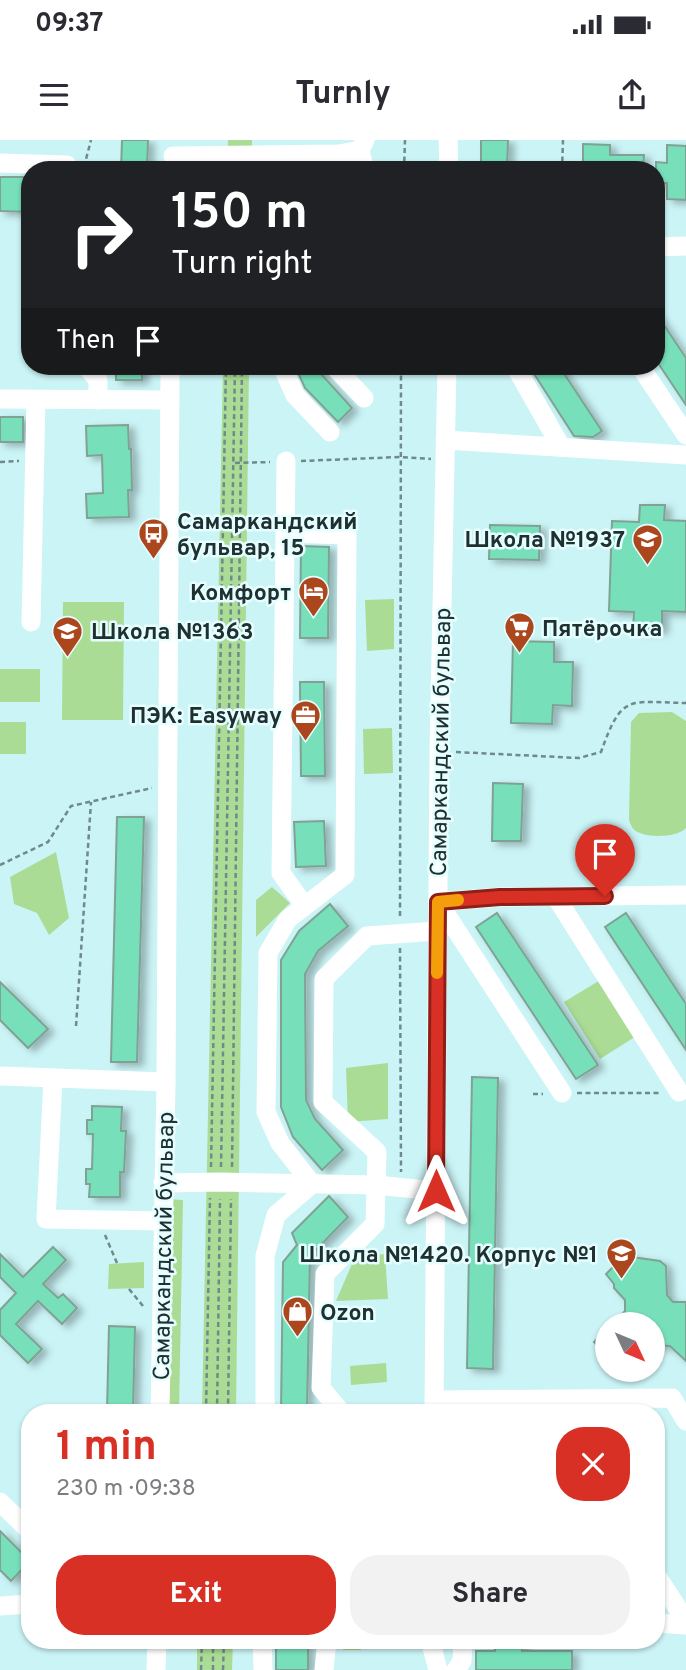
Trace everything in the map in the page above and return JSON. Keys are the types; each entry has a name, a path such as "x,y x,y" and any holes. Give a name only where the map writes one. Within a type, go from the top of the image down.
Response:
{"street":[{"path":"448,140 449,161"},
{"path":"330,161 346,147"},
{"path":"173,155 346,147 360,155 362,161"},
{"path":"0,163 21,164"},
{"path":"665,248 684,250"},
{"path":"94,375 98,380 98,400"},
{"name":"Самаркандский бульвар","path":"160,1404 166,1082 170,375"},
{"path":"286,375 295,395 330,432"},
{"path":"342,375 364,398"},
{"name":"Самаркандский бульвар","path":"439,1404 437,931 447,375"},
{"path":"520,375 561,447"},
{"path":"646,375 686,435"},
{"path":"0,399 170,400"},
{"path":"31,622 36,400"},
{"path":"445,440 686,455"},
{"path":"286,461 281,873 304,905"},
{"path":"285,533 347,535 345,874 288,919 268,953 266,1112 280,1143 312,1184"},
{"path":"562,1093 438,902 500,897 684,899"},
{"path":"556,897 679,1092"},
{"path":"334,1404 321,1388 325,1273 375,1224 377,1152 323,1102 324,979 366,936 437,931"},
{"path":"0,1076 166,1082"},
{"path":"53,1078 46,1219 163,1220"},
{"path":"163,1183 376,1185 436,1191"},
{"path":"265,1404 265,1256 276,1215 312,1184"},
{"path":"580,1404 672,1398 686,1421"},
{"path":"0,1502 21,1522"},
{"path":"665,1589 686,1623"},
{"path":"0,1606 21,1605"},
{"path":"665,1623 686,1623"},
{"path":"156,1670 157,1649"},
{"path":"262,1649 263,1670"},
{"path":"324,1670 326,1649"},
{"path":"432,1649 438,1670"},
{"path":"456,1670 462,1661 463,1649"}],"path":[{"path":"85,161 91,140"},
{"path":"404,161 405,140"},
{"path":"562,161 563,140"},
{"path":"226,375 221,1182 228,1404"},
{"path":"217,1404 235,375"},
{"path":"207,1404 221,1182 242,375"},
{"path":"401,375 401,1186"},
{"path":"233,463 400,457 445,460"},
{"path":"0,461 33,461"},
{"path":"439,752 579,758 601,752 612,720 622,708 637,702 686,703"},
{"path":"0,864 48,842 71,806 167,785"},
{"path":"76,1026 91,802"},
{"path":"533,1094 679,1092"},
{"path":"104,1231 117,1264"},
{"path":"130,1289 143,1306"},
{"path":"201,1670 202,1649"},
{"path":"213,1649 213,1670"},
{"path":"223,1670 224,1649"}],"green space":[{"path":"228,140 252,140 252,161 227,161"},
{"path":"223,375 249,375 236,1404 202,1404"},
{"path":"394,599 394,649 367,651 365,600"},
{"path":"63,602 124,602 123,720 62,720"},
{"path":"0,669 40,669 40,702 0,702"},
{"path":"672,712 686,721 686,828 671,835 645,835 634,830 629,820 631,722 639,713"},
{"path":"0,722 26,722 26,754 0,754"},
{"path":"392,728 393,773 364,774 363,729"},
{"path":"56,852 69,918 49,935 37,913 14,904 10,877"},
{"path":"272,887 290,903 256,937 256,900"},
{"path":"602,979 638,1035 600,1059 564,1002"},
{"path":"388,1063 388,1119 348,1122 346,1068"},
{"path":"165,1199 183,1200 179,1404 167,1404"},
{"path":"385,1254 388,1299 336,1301 355,1257"},
{"path":"144,1262 144,1288 108,1289 109,1264"},
{"path":"386,1363 387,1382 351,1385 350,1366"},
{"path":"197,1649 233,1649 232,1670 197,1670"}],"building":[{"path":"122,140 148,140 147,161 121,161"},
{"path":"481,140 508,140 507,161 481,161"},
{"path":"583,144 610,145 610,155 644,155 644,161 583,161"},
{"path":"667,145 686,146 686,200 667,199"},
{"path":"0,177 21,177 21,212 0,211"},
{"path":"665,326 686,358 686,405 665,374"},
{"path":"116,375 142,375 142,380 116,380"},
{"path":"299,375 322,375 352,408 338,422 305,388"},
{"path":"535,375 565,375 602,431 593,437 574,436"},
{"path":"0,417 23,417 23,442 0,442"},
{"path":"128,425 132,490 128,490 129,517 87,518 86,494 103,493 102,455 87,456 86,426"},
{"name":"Школа №1937","path":"640,505 665,505 664,520 686,521 686,612 662,611 662,630 633,629 634,612 609,611 612,521 639,522"},
{"path":"490,525 540,526 539,560 489,559"},
{"path":"301,546 329,547 328,638 300,638"},
{"path":"513,641 554,642 554,662 573,662 572,706 553,705 552,724 511,723"},
{"path":"300,682 324,682 325,776 301,776"},
{"path":"493,783 523,784 521,841 492,841"},
{"path":"117,817 144,817 137,1062 111,1062"},
{"path":"324,821 326,866 296,867 294,822"},
{"path":"330,904 348,926 318,951 305,974 306,1100 315,1119 343,1150 322,1170 293,1137 281,1107 281,960 299,931"},
{"path":"497,913 598,1065 576,1079 476,927"},
{"path":"626,913 686,1004 686,1050 605,927"},
{"path":"0,982 48,1029 28,1048 0,1020"},
{"path":"472,1077 498,1078 493,1369 467,1368"},
{"path":"92,1106 122,1107 121,1131 126,1131 124,1172 120,1172 120,1197 89,1197 90,1184 86,1184 86,1169 92,1169 93,1134 87,1134 87,1120 92,1120"},
{"path":"329,1196 348,1217 310,1256 307,1404 281,1404 283,1262 297,1245 292,1233"},
{"path":"53,1247 66,1260 43,1284 58,1298 63,1294 77,1308 62,1324 38,1301 16,1324 42,1349 28,1363 0,1335 0,1310 16,1293 0,1277 0,1254 23,1277"},
{"path":"626,1251 632,1257 660,1261 666,1266 667,1295 673,1302 686,1302 686,1361 670,1346 665,1346 665,1312 624,1312 625,1300 606,1274 614,1266 614,1259"},
{"path":"109,1326 135,1327 133,1404 107,1404"},
{"path":"0,1531 21,1552 21,1570 11,1581 0,1570"},
{"path":"276,1649 308,1649 308,1670 276,1670"},
{"path":"476,1651 572,1651 572,1670 476,1670"}],"slow traffic":[{"path":"437,973 438,902 458,900"}],"place":[{"name":"Самаркандский бульвар, 15","path":"154,561"},
{"name":"Школа №1937","path":"648,566"},
{"name":"Комфорт","path":"314,619"},
{"name":"Пятёрочка","path":"519,655"},
{"name":"Школа №1363","path":"68,658"},
{"name":"ПЭК: Easyway","path":"305,742"},
{"name":"Школа №1420. Корпус №1","path":"621,1281"},
{"name":"Ozon","path":"297,1339"}],"route":[{"path":"436,1191 438,902 500,897 605,896"}]}
